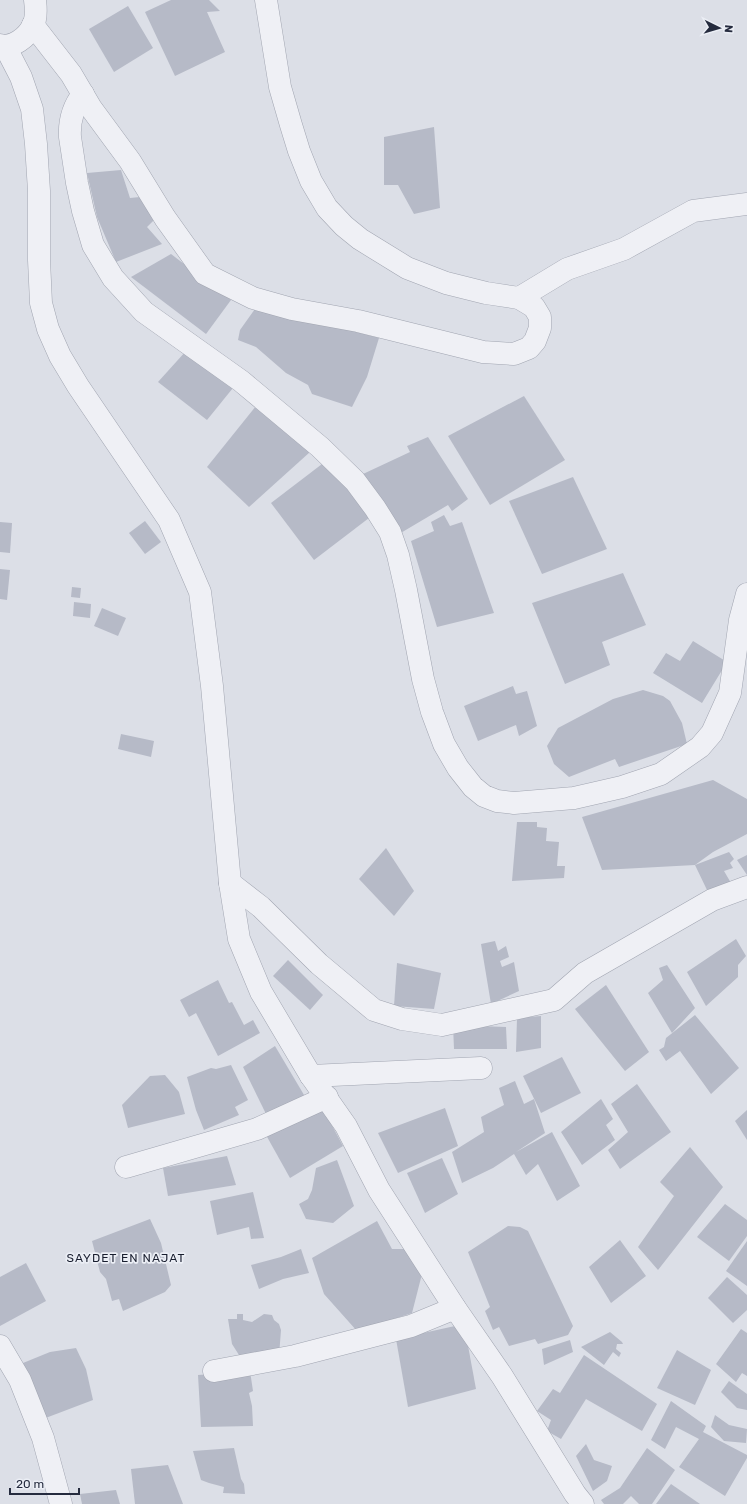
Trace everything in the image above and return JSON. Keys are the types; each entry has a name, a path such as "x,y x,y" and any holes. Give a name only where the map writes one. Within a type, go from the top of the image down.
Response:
{"street":[{"path":"35,0 36,11 33,25 28,33 14,44 3,45 21,77 32,109 39,191 39,260 41,303 48,329 60,356 78,386 168,520 200,592 211,679 230,883 239,939 261,992 312,1076 346,1126 379,1190 455,1308 502,1376 575,1494 583,1504"},
{"path":"33,25 71,74 82,94 130,161 165,218 205,274 253,298 292,309 358,321 483,352 514,354 525,350 533,344 538,336 540,328 540,317 538,311 534,307 519,298 486,293 446,283 407,268 360,239 344,226 327,208 311,181 290,125 280,87 266,0"},
{"path":"82,94 74,109 71,119 70,137 78,190 93,245 113,278 144,312 241,381 314,442 355,481 375,508 390,532 398,555 423,679 432,712 444,744 458,768 473,787 484,796 496,801 514,803 574,798 622,787 661,774 700,747 712,733 730,693 740,620 747,594"},
{"path":"519,298 567,269 624,249 693,211 747,204"},
{"path":"230,883 261,906 319,964 374,1010 402,1019 442,1025 554,1000 585,973 712,900 747,887"},
{"path":"312,1076 481,1068"},
{"path":"126,1167 257,1129 327,1097"},
{"path":"214,1371 295,1356 411,1326 455,1308"},
{"path":"0,1346 20,1380 43,1438 61,1504"}],"building":[{"path":"171,0 209,0 220,11 207,12 225,52 175,76 145,12"},
{"path":"128,6 153,48 114,72 89,29"},
{"path":"434,127 440,208 414,214 398,185 384,185 384,137"},
{"path":"121,170 130,198 140,197 157,217 147,227 162,244 116,262 97,217 87,173"},
{"path":"171,254 231,300 206,334 131,277"},
{"path":"257,306 379,338 367,377 352,407 312,394 308,385 286,373 256,347 238,340 240,330"},
{"path":"186,351 237,383 207,420 158,382"},
{"path":"524,396 565,460 490,505 448,436"},
{"path":"256,406 310,452 249,507 207,467"},
{"path":"428,437 468,499 452,511 448,505 399,534 363,474 410,452 407,446"},
{"path":"326,461 369,518 314,560 271,503"},
{"path":"573,477 607,549 542,574 509,501"},
{"path":"444,515 450,526 462,522 494,613 437,627 411,541 434,531 431,522"},
{"path":"145,521 161,542 145,554 129,533"},
{"path":"0,522 12,523 10,553 0,552"},
{"path":"0,569 10,570 7,600 0,599"},
{"path":"623,573 646,625 602,642 610,665 565,684 532,603"},
{"path":"72,587 81,588 80,598 71,597"},
{"path":"74,602 91,604 90,618 73,616"},
{"path":"102,608 126,618 118,636 94,626"},
{"path":"693,641 727,662 702,703 653,673 666,653 680,661"},
{"path":"513,686 516,694 527,691 537,726 519,736 516,725 478,741 464,706"},
{"path":"643,690 663,696 670,701 682,723 687,744 619,767 615,759 569,777 554,764 547,746 558,728 613,699"},
{"path":"121,734 154,741 151,757 118,749"},
{"path":"713,780 747,799 747,834 713,852 695,865 602,870 582,817"},
{"path":"517,822 537,822 537,827 547,828 546,841 559,842 557,866 565,866 564,878 512,881"},
{"path":"386,848 414,891 394,916 359,879"},
{"path":"729,852 734,859 730,863 733,868 724,871 731,883 707,890 695,865"},
{"path":"747,855 747,875 737,860"},
{"path":"736,939 746,956 738,965 738,977 706,1006 687,972"},
{"path":"495,941 498,951 506,946 509,957 500,961 502,967 514,962 519,991 491,1004 481,944"},
{"path":"288,960 323,995 310,1010 273,976"},
{"path":"397,963 441,973 434,1009 394,1006"},
{"path":"667,965 695,1008 672,1033 648,993 663,980 659,968"},
{"path":"218,980 229,1003 232,1002 244,1025 253,1020 260,1033 218,1056 196,1013 189,1017 180,1000"},
{"path":"606,985 649,1052 625,1071 575,1009"},
{"path":"695,1015 739,1068 711,1094 680,1051 666,1061 659,1050 664,1047 666,1038"},
{"path":"541,1016 541,1048 516,1052 517,1018"},
{"path":"453,1025 506,1027 507,1049 454,1049"},
{"path":"275,1046 307,1100 268,1118 243,1067"},
{"path":"562,1057 581,1093 541,1113 523,1076"},
{"path":"231,1065 248,1100 235,1107 239,1115 204,1130 196,1110 187,1077 211,1068 216,1069"},
{"path":"165,1075 179,1092 185,1114 128,1128 122,1105 150,1076"},
{"path":"515,1081 524,1104 534,1099 545,1133 516,1152 552,1132 580,1186 557,1201 538,1164 526,1175 514,1154 493,1168 462,1183 452,1152 484,1132 481,1117 504,1105 499,1088"},
{"path":"637,1084 671,1132 620,1169 608,1150 628,1132 611,1104"},
{"path":"601,1099 613,1119 606,1125 615,1140 582,1165 561,1132"},
{"path":"320,1103 343,1146 290,1178 266,1135"},
{"path":"445,1108 458,1146 398,1173 378,1133"},
{"path":"747,1110 747,1140 735,1121"},
{"path":"690,1147 723,1187 658,1270 638,1247 674,1196 660,1182"},
{"path":"227,1156 236,1185 168,1196 163,1168"},
{"path":"442,1158 458,1194 425,1213 407,1173"},
{"path":"337,1160 354,1206 333,1223 306,1219 299,1204 308,1199 312,1190 316,1168"},
{"path":"253,1192 264,1238 251,1239 249,1227 217,1235 210,1201"},
{"path":"725,1204 747,1220 747,1236 729,1261 697,1237"},
{"path":"150,1219 161,1243 171,1285 165,1292 123,1311 119,1299 112,1301 106,1279 100,1272 92,1241"},
{"path":"377,1221 392,1249 406,1249 422,1274 412,1313 357,1331 324,1294 312,1258"},
{"path":"508,1226 520,1227 528,1231 573,1326 568,1335 538,1344 535,1339 509,1346 499,1327 493,1330 485,1311 490,1307 468,1252"},
{"path":"620,1240 646,1276 611,1303 589,1267"},
{"path":"747,1241 747,1286 726,1271"},
{"path":"301,1249 309,1273 283,1279 259,1289 251,1265 281,1257"},
{"path":"26,1263 46,1301 0,1326 0,1277"},
{"path":"727,1277 747,1295 747,1310 733,1323 708,1298"},
{"path":"237,1314 243,1314 243,1320 252,1322 264,1314 272,1315 274,1320 279,1324 281,1330 279,1356 239,1355 232,1344 228,1319 237,1319"},
{"path":"464,1324 476,1389 408,1407 396,1339"},
{"path":"741,1329 747,1333 747,1376 742,1373 736,1382 716,1364"},
{"path":"610,1332 623,1344 617,1344 616,1349 621,1353 619,1357 613,1352 604,1365 581,1347"},
{"path":"570,1340 573,1352 544,1365 542,1349"},
{"path":"76,1348 86,1369 93,1400 43,1419 23,1363 50,1352"},
{"path":"677,1350 711,1370 695,1405 657,1388"},
{"path":"584,1355 657,1404 642,1431 586,1399 561,1439 547,1431 551,1420 537,1411 553,1389 560,1393"},
{"path":"250,1371 253,1391 249,1393 252,1406 253,1426 201,1427 198,1375"},
{"path":"729,1381 747,1394 747,1410 737,1408 721,1392"},
{"path":"671,1401 706,1426 703,1432 747,1455 747,1458 725,1496 679,1467 699,1439 676,1427 665,1449 651,1440"},
{"path":"715,1415 729,1425 747,1429 746,1443 724,1441 711,1427"},
{"path":"586,1444 594,1460 612,1466 607,1481 593,1491 576,1456"},
{"path":"234,1448 241,1479 244,1484 245,1494 223,1493 224,1487 201,1480 193,1451"},
{"path":"647,1448 675,1470 652,1504 639,1504 631,1496 623,1504 604,1504 601,1500 620,1488"},
{"path":"168,1465 183,1504 135,1504 131,1469"},
{"path":"671,1484 700,1504 656,1504"},
{"path":"116,1490 120,1504 82,1504 80,1494"}],"district":[{"name":"SAYDET EN NAJAT","path":"126,1258"}]}
